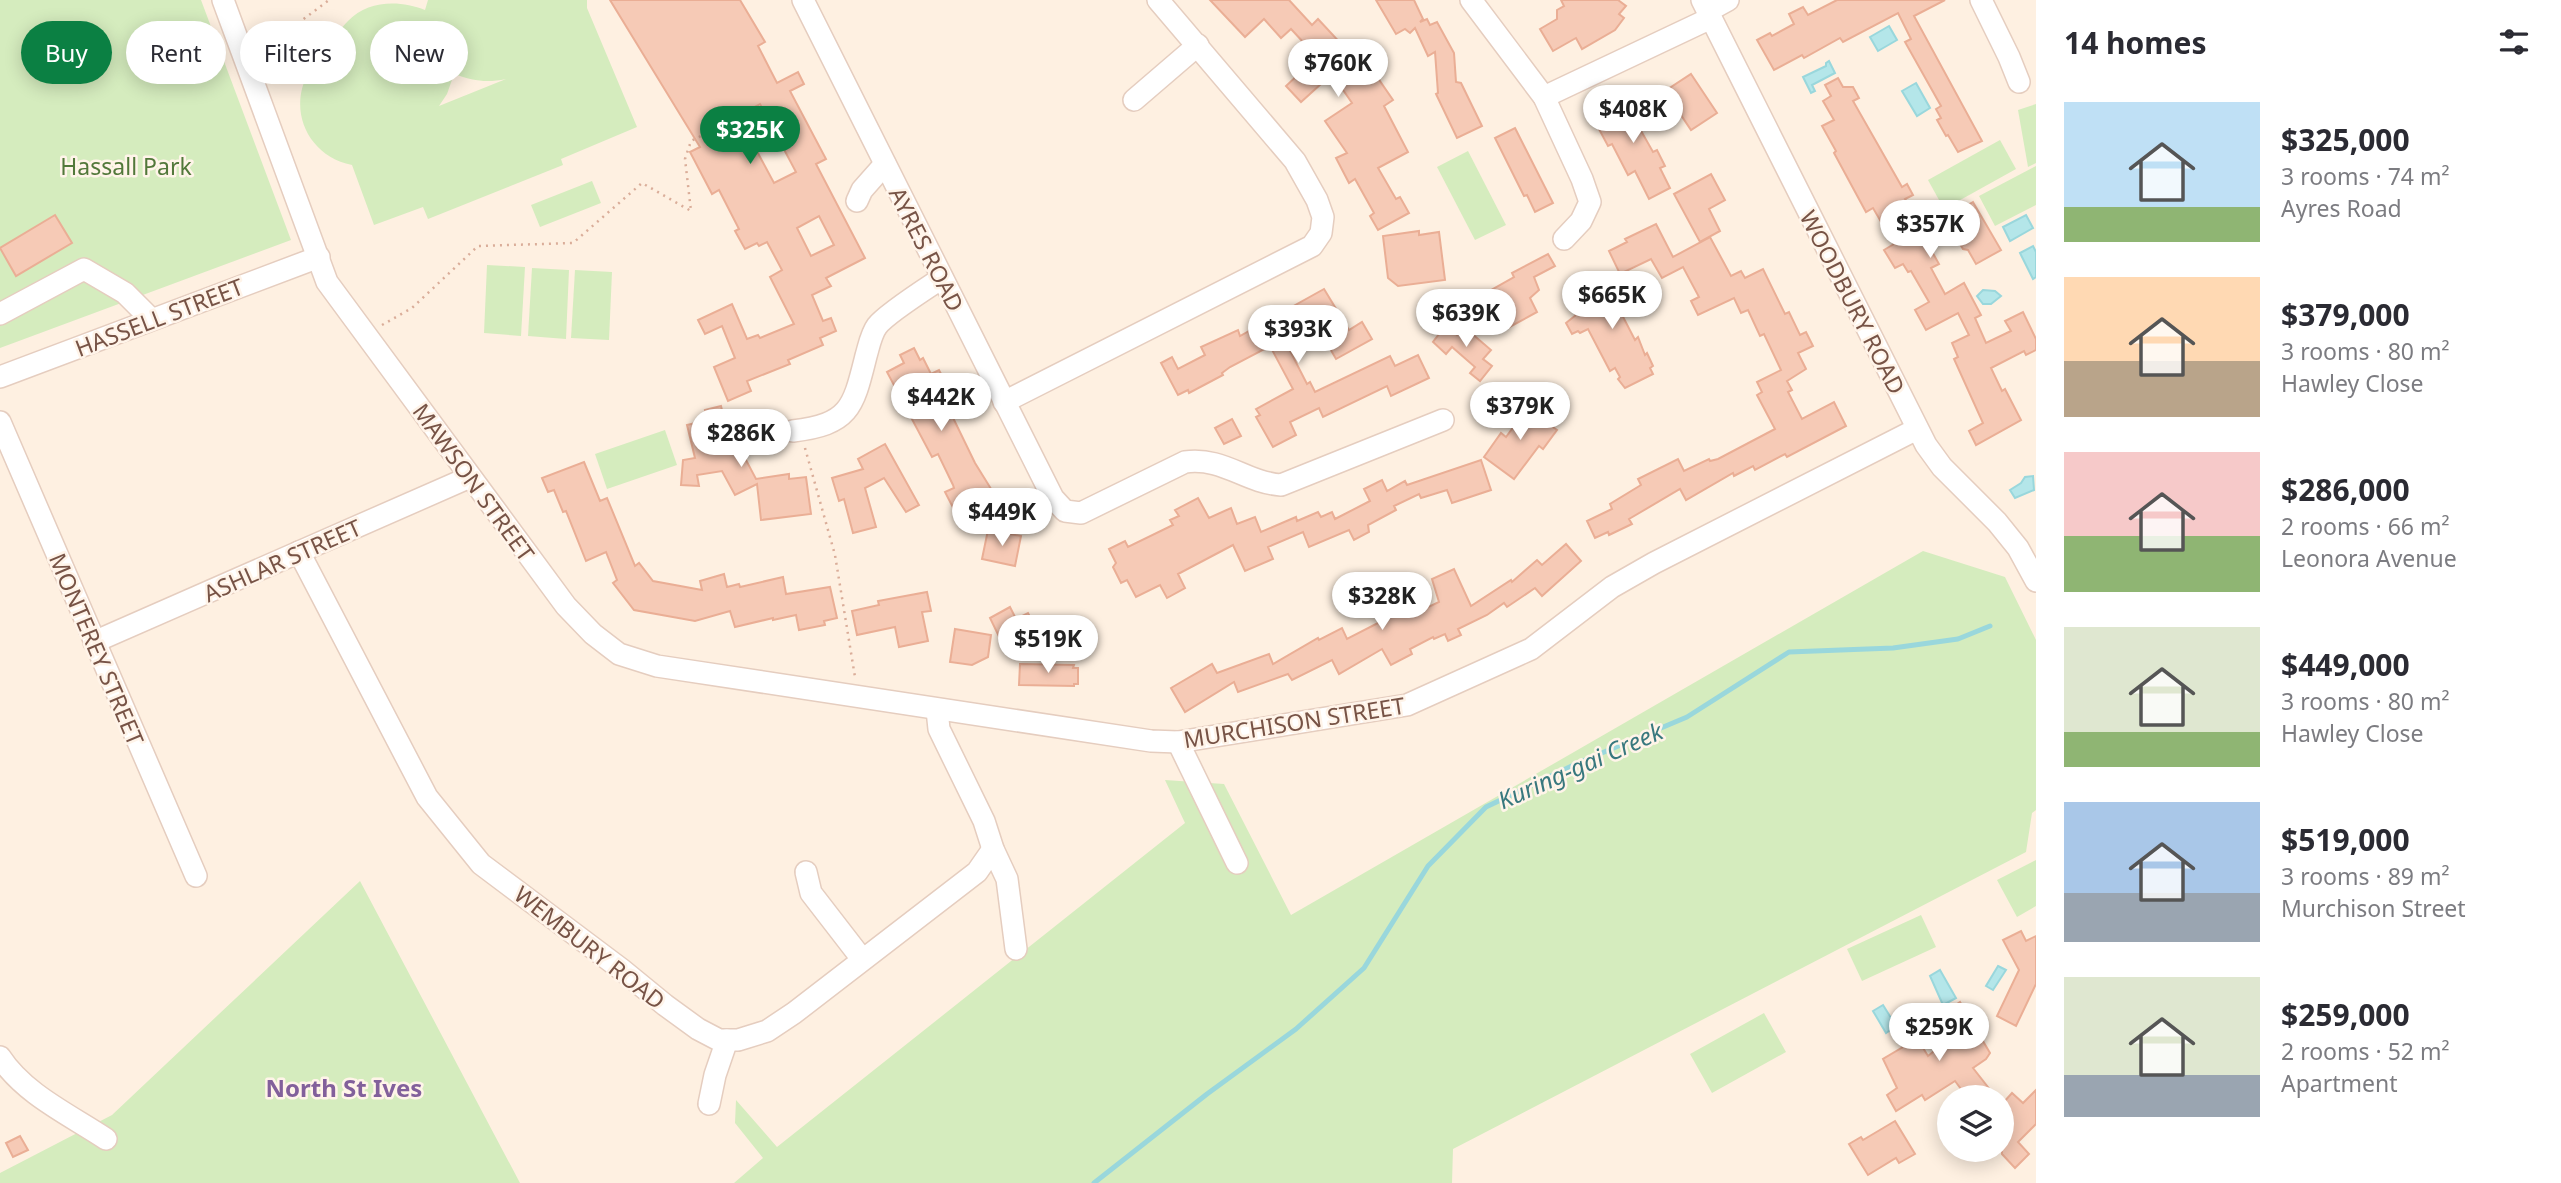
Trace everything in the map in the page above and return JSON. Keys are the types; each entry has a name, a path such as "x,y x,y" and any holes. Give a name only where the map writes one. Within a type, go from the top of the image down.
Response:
{"street":[{"name":"MAWSON STREET","path":"223,0 327,282 566,606 593,634 619,654 657,666 937,710"},
{"name":"AYRES ROAD","path":"803,0 1052,498 1065,511 1081,513 1185,462 1203,460 1264,483 1281,485 1443,420"},
{"path":"1004,402 1312,246 1321,233 1323,217 1317,200 1295,161 1158,0"},
{"path":"1471,0 1544,97 1582,178 1590,202 1581,221 1564,239"},
{"path":"1544,97 1728,0"},
{"path":"1981,0 2019,82"},
{"name":"WOODBURY ROAD","path":"1707,10 1917,429 1942,467 1997,522 2018,548 2036,581"},
{"path":"1134,100 1198,44"},
{"path":"857,201 862,190 885,164"},
{"name":"HASSELL STREET","path":"1,374 319,257"},
{"path":"0,314 84,269 125,293 151,319"},
{"path":"793,431 818,428 843,415 855,399 870,339 878,324 942,278"},
{"name":"MONTEREY STREET","path":"0,422 196,876"},
{"name":"MURCHISON STREET","path":"937,710 1151,741 1178,742 1407,705 1531,649 1612,587 1917,429"},
{"name":"ASHLAR STREET","path":"94,642 470,477"},
{"name":"WEMBURY ROAD","path":"299,552 428,797 481,864 698,1029 719,1040 726,1040"},
{"path":"937,710 939,729 984,821 1007,879 1016,949"},
{"path":"1178,742 1237,863"},
{"path":"709,1104 726,1040 738,1040 767,1031 793,1013 977,872 993,849"},
{"path":"806,872 811,893 862,959"},
{"path":"0,1057 10,1072 24,1085 106,1139"}],"path":[{"path":"301,21 329,0"},
{"path":"382,325 412,308 478,246 573,243 642,183 691,211 685,159 691,141 759,107"},
{"path":"793,431 804,446 835,555 858,698"}],"green space":[{"name":"Hassall Park","path":"0,0 201,0 209,21 126,21 126,84 226,84 226,67 291,240 0,348"},
{"path":"428,0 587,0 587,8 637,127 561,159 563,165 428,219 423,207 374,225 352,165 335,159 311,139 300,110 301,94 304,84 356,84 356,21 348,21 356,14 385,4 425,10"},
{"path":"2036,104 2036,163 2028,167 2018,110"},
{"path":"2000,140 2016,169 1944,209 1928,180"},
{"path":"1468,151 1506,225 1475,240 1437,167"},
{"path":"2036,166 2036,205 1995,226 1979,196"},
{"path":"592,181 601,203 540,227 531,205"},
{"path":"487,265 525,267 521,336 484,333"},
{"path":"532,268 569,270 566,339 528,336"},
{"path":"575,270 612,272 609,340 571,338"},
{"path":"665,430 677,465 607,489 595,454"},
{"path":"1923,551 2005,577 2036,640 2036,810 2032,813 2026,852 1453,1149 1452,1183 734,1183 763,1158 735,1123 736,1100 777,1147 1185,823 1165,780 1224,784 1291,915"},
{"path":"2036,860 2036,906 2017,917 1997,880"},
{"path":"360,881 520,1183 0,1183 0,1173 112,1115"},
{"path":"1921,915 1936,947 1862,981 1847,949"},
{"path":"1764,1013 1786,1052 1712,1093 1690,1054"}],"water":[{"path":"1889,26 1897,40 1878,51 1870,37"},
{"path":"1829,61 1835,73 1812,85 1815,91 1811,93 1803,77 1826,66"},
{"path":"1916,83 1930,108 1917,116 1902,91"},
{"path":"2026,215 2033,228 2010,241 2003,227"},
{"path":"2033,246 2036,252 2036,277 2033,279 2020,253"},
{"path":"1983,290 1995,291 2001,296 1991,304 1983,304 1977,296"},
{"path":"2033,476 2034,490 2015,498 2010,490 2025,477"},
{"path":"1998,966 2006,970 1993,990 1986,986"},
{"path":"1940,970 1956,998 1943,1005 1930,976"},
{"path":"1883,1005 1896,1026 1886,1033 1873,1011"}],"building":[{"path":"610,0 740,0 765,42 758,46 777,83 798,72 804,84 790,91 826,159 816,164 865,258 826,278 831,286 812,295 823,321 831,318 836,331 820,338 823,345 788,360 790,364 747,381 751,391 728,401 714,367 735,358 722,326 705,334 698,320 732,304 747,339 758,335 760,338 794,324 770,277 782,270 767,242 745,249 735,231 739,229 719,190 712,194 690,152 700,147","holes":["760,104 796,172 774,183 738,116","819,216 834,245 811,256 797,228"]},
{"path":"1210,0 1289,0 1312,25 1318,19 1357,61 1365,55 1393,100 1384,106 1408,152 1378,168 1396,199 1400,197 1409,213 1378,230 1370,216 1374,213 1355,179 1349,183 1336,158 1347,153 1325,121 1352,103 1332,74 1301,102 1286,86 1317,57 1291,29 1281,38 1264,19 1245,37"},
{"path":"1376,0 1414,0 1423,19 1420,22 1427,19 1430,25 1437,22 1454,53 1456,82 1461,83 1482,126 1457,138 1436,94 1435,52 1428,56 1415,28 1410,33 1405,29 1396,34"},
{"path":"1561,0 1618,0 1626,6 1619,14 1624,18 1615,30 1582,49 1576,38 1553,51 1540,29 1557,19 1557,10 1564,6"},
{"path":"1837,0 1945,0 1914,16 1982,141 1958,152 1948,135 1946,136 1937,120 1941,118 1936,109 1941,106 1905,42 1911,39 1898,13 1843,42 1840,38 1804,58 1802,55 1774,70 1757,40 1770,33 1772,36 1794,24 1789,14 1803,7 1808,15"},
{"path":"1691,74 1717,113 1691,130 1665,91"},
{"path":"1838,78 1843,87 1853,87 1859,98 1853,101 1902,187 1907,184 1913,195 1905,199 1917,219 1919,232 1973,202 2001,250 1976,264 1955,235 1930,248 1939,264 1931,268 1945,294 1964,283 1981,315 1975,318 1986,343 2011,331 2005,321 2023,312 2036,339 2036,350 2026,355 2024,351 1991,368 2021,420 1976,445 1969,431 1983,423 1954,359 1958,357 1952,343 1969,335 1958,313 1926,330 1915,310 1929,302 1911,271 1908,272 1903,264 1895,268 1884,250 1894,244 1873,208 1866,212 1834,153 1836,151 1822,126 1834,120 1823,101 1831,96 1825,85"},
{"path":"1635,98 1649,124 1640,129 1653,152 1657,150 1665,166 1660,168 1670,188 1649,199 1635,171 1628,175 1612,144 1608,146 1592,116 1614,104 1616,107"},
{"path":"1515,128 1553,203 1535,212 1495,138"},
{"path":"1711,174 1725,200 1709,209 1720,231 1700,242 1674,194"},
{"path":"55,215 72,243 16,276 0,248"},
{"path":"1656,224 1673,257 1710,237 1731,276 1741,271 1745,278 1763,269 1785,314 1789,312 1800,335 1806,332 1813,346 1798,353 1806,369 1787,381 1792,390 1788,392 1802,419 1834,402 1846,426 1787,457 1785,454 1755,470 1753,466 1734,476 1733,473 1686,500 1680,489 1629,519 1632,524 1609,535 1608,532 1595,538 1587,521 1612,509 1610,504 1641,485 1638,479 1678,459 1684,471 1709,459 1718,459 1775,429 1757,395 1762,392 1757,382 1781,370 1764,334 1760,336 1748,310 1741,313 1734,298 1698,315 1691,301 1699,297 1683,267 1662,278 1651,259 1620,274 1609,251 1627,242 1625,239"},
{"path":"1419,231 1419,235 1439,232 1445,280 1398,286 1388,278 1383,236"},
{"path":"1548,254 1555,266 1534,277 1539,290 1530,298 1537,312 1506,329 1496,311 1488,315 1479,297 1514,277 1512,273"},
{"path":"1613,273 1631,305 1620,311 1653,366 1650,368 1653,374 1625,388 1618,379 1620,377 1615,368 1610,371 1588,329 1572,334 1566,323 1576,315 1571,305 1600,289 1596,282"},
{"path":"1324,289 1349,330 1362,322 1372,339 1336,359 1317,326 1286,343 1307,384 1310,382 1315,392 1390,356 1395,366 1418,355 1429,378 1391,396 1387,386 1323,417 1319,408 1290,422 1296,435 1273,447 1256,417 1260,415 1256,409 1293,389 1270,346 1230,367 1223,375 1189,393 1188,390 1178,395 1161,363 1172,357 1178,369 1205,355 1201,347 1238,330 1240,336"},
{"path":"1446,325 1457,335 1464,327 1491,350 1483,359 1492,366 1480,381 1470,373 1475,367 1452,347 1446,354 1433,342"},
{"path":"914,348 931,374 939,370 948,387 940,391 975,463 993,492 980,499 987,510 961,523 945,492 954,488 938,454 932,457 887,372 904,363 900,355"},
{"path":"1528,403 1533,413 1557,430 1543,449 1539,446 1514,479 1484,457 1501,433 1506,437 1520,418 1516,410"},
{"path":"721,406 726,427 738,424 742,442 737,443 756,479 789,474 789,479 806,477 811,514 761,520 757,484 735,495 722,471 697,475 699,486 681,485 683,460 695,458 687,425 708,420 705,410"},
{"path":"1232,419 1241,436 1224,444 1215,428"},
{"path":"885,444 919,505 906,512 884,478 865,488 876,527 853,533 844,499 839,501 832,478 863,469 858,459"},
{"path":"1481,460 1491,490 1452,503 1447,490 1421,498 1419,494 1394,506 1396,510 1368,525 1369,532 1354,540 1349,530 1309,547 1303,532 1268,547 1273,559 1245,571 1233,545 1178,574 1185,588 1167,598 1160,585 1136,597 1127,580 1121,583 1113,567 1116,563 1109,549 1125,541 1128,547 1173,525 1170,520 1179,516 1175,510 1198,498 1209,518 1231,508 1237,524 1255,517 1261,532 1296,517 1297,521 1318,512 1321,517 1332,512 1335,519 1370,501 1364,489 1382,480 1387,491 1405,481 1407,485"},
{"path":"584,462 600,501 607,498 635,566 639,563 653,581 702,590 700,581 724,574 727,587 739,584 740,587 783,577 786,594 830,587 837,618 824,621 825,625 799,630 796,615 735,627 730,611 695,621 634,610 613,583 617,580 606,552 586,561 566,511 563,512 554,490 548,492 542,478"},
{"path":"988,530 1021,536 1015,566 982,559"},
{"path":"1566,544 1581,561 1542,596 1535,588 1507,607 1504,603 1458,629 1461,635 1448,641 1445,634 1434,639 1433,637 1410,649 1412,654 1391,665 1382,649 1339,674 1332,660 1292,680 1288,674 1238,692 1234,682 1185,712 1171,688 1212,664 1217,673 1269,654 1273,664 1318,638 1319,640 1342,628 1347,639 1380,622 1366,595 1380,588 1390,608 1407,600 1414,614 1439,602 1432,579 1454,569 1471,606 1511,580 1512,582 1537,560 1542,565"},
{"path":"927,592 931,611 922,612 928,641 899,647 895,627 857,635 852,611 879,605 878,601"},
{"path":"1010,607 1016,619 1028,613 1038,632 1005,649 990,618"},
{"path":"955,629 991,635 988,657 972,665 950,662"},
{"path":"1020,664 1074,665 1073,668 1078,668 1078,684 1019,685"},
{"path":"2021,931 2026,941 2036,936 2036,984 2016,1026 1997,1016 2019,970 2003,940"},
{"path":"1960,1002 1990,1053 1973,1068 1986,1085 1958,1085 1955,1081 1949,1085 1937,1085 1937,1092 1925,1100 1922,1095 1896,1111 1887,1095 1897,1088 1883,1059 1903,1047 1897,1038 1912,1030 1928,1056 1954,1035 1943,1014"},
{"path":"2036,1090 2036,1124 2018,1142 2029,1154 2015,1168 2009,1162 2014,1162 2014,1095 2023,1103"},
{"path":"1895,1121 1915,1154 1899,1163 1896,1158 1868,1175 1849,1144 1861,1137 1863,1140"},
{"path":"20,1136 28,1150 13,1157 6,1143"}],"waterway":[{"name":"Kuring-gai Creek","path":"1094,1183 1207,1094 1296,1029 1364,968 1428,866 1486,807 1578,763 1687,717 1789,652 1893,648 1958,639 1990,626"}],"district":[{"name":"North St Ives","path":"344,1087"}]}
